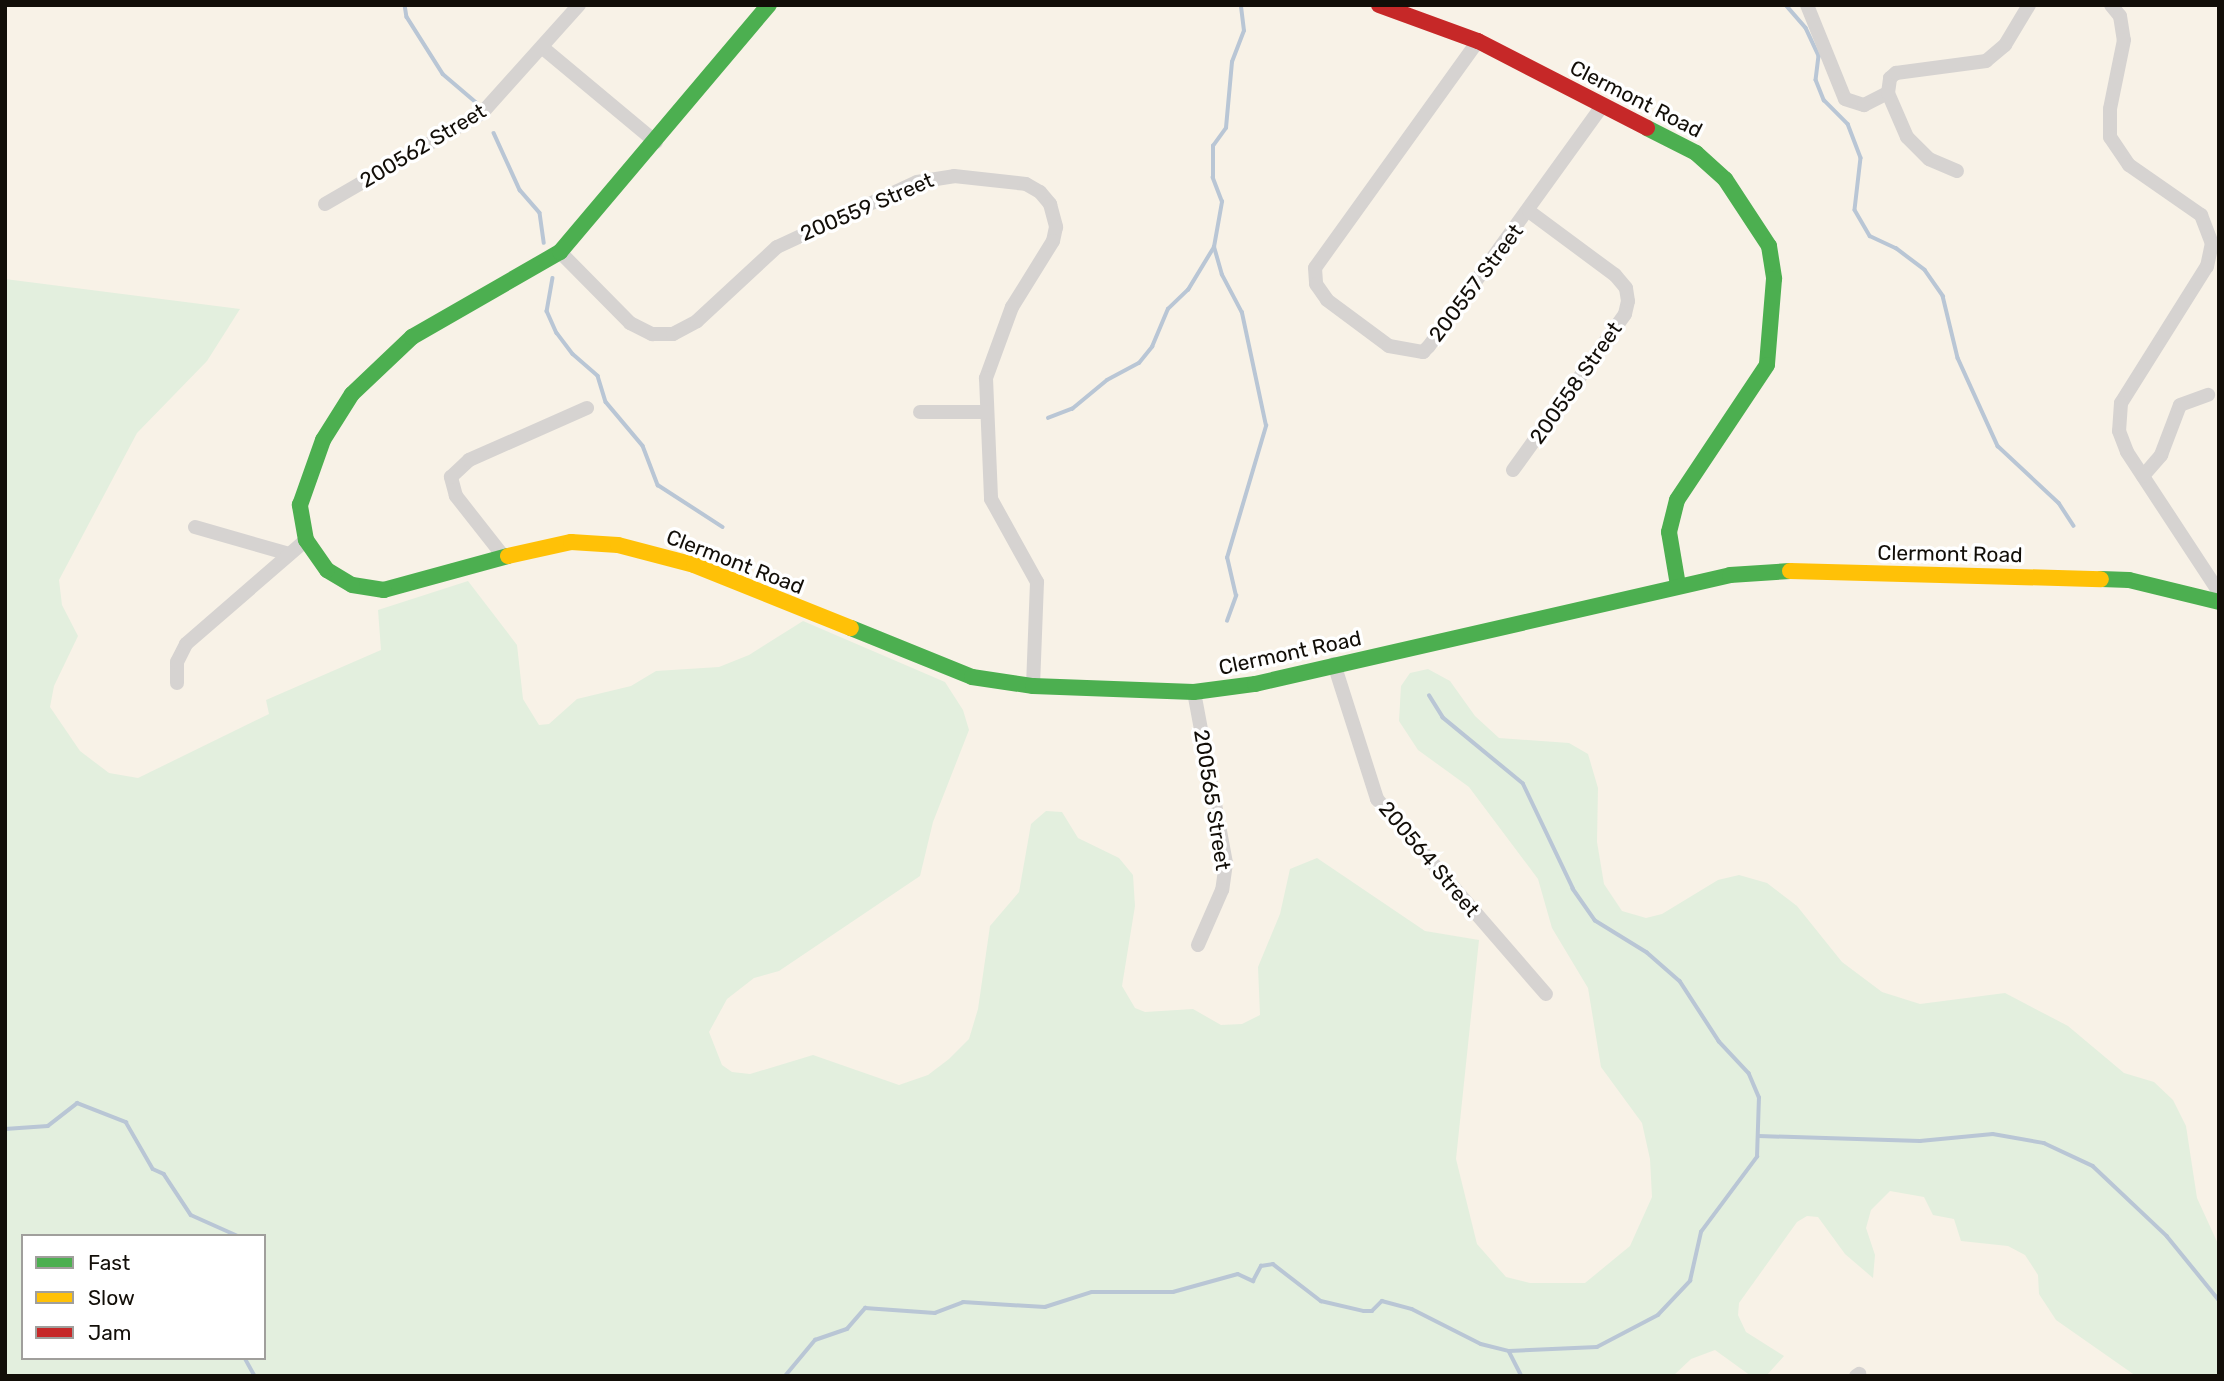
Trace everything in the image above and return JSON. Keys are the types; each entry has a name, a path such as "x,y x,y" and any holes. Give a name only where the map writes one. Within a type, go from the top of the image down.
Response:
{"street":[{"name":"200562 Street","path":"325,204 482,113 579,5"},
{"path":"177,683 177,662 186,644 306,540 302,493 323,440 352,394 412,337 559,252 656,142 769,5"},
{"name":"Clermont Road","path":"1379,5 1478,41 1680,143 1718,172 1759,229 1772,262 1767,365 1685,486 1672,515 1669,532 1678,585"},
{"path":"1807,5 1845,99 1864,104 1888,93"},
{"path":"1957,171 1929,159 1917,149 1898,121 1888,93 1896,73 1986,61 2005,45 2029,5"},
{"path":"2111,5 2120,16 2124,40 2110,109 2110,137 2129,165 2201,215 2212,243 2207,266 2121,402 2118,421 2122,442 2219,592"},
{"name":"200557 Street","path":"1478,41 1319,259 1317,284 1327,300 1389,346 1423,352 1530,212 1603,105"},
{"path":"543,48 656,142"},
{"name":"200559 Street","path":"559,252 630,323 652,334 673,334 697,321 776,247 917,182 942,175 1026,184 1041,192 1050,204 1056,227 1053,241 1012,307 992,354 986,379 991,499 1037,582 1033,686"},
{"name":"200558 Street","path":"1513,470 1590,366 1625,314 1628,301 1626,288 1615,275 1530,212"},
{"path":"2143,476 2165,448 2180,405 2208,395"},
{"path":"503,557 456,496 451,477 469,460 587,408"},
{"path":"920,412 986,412"},
{"path":"195,527 289,554"},
{"name":"Clermont Road","path":"306,540 327,570 352,585 374,590 394,589 503,557 571,542 635,548 694,565 943,667 1033,686 1194,692 1255,684 1730,575 1784,571 2089,578 2155,584 2219,602"},
{"name":"200564 Street","path":"1334,664 1377,799 1546,994"},
{"name":"200565 Street","path":"1194,692 1226,863 1222,890 1198,945"}],"green space":[{"path":"5,279 240,309 207,361 137,433 59,580 62,605 78,636 54,686 50,707 80,751 109,773 138,778 269,714 266,700 381,650 378,610 468,581 517,645 523,699 539,725 549,724 577,699 631,686 656,671 719,667 749,655 803,621 945,682 963,710 969,730 933,822 920,876 779,971 754,978 727,999 709,1032 722,1065 732,1072 750,1074 813,1055 899,1085 928,1075 949,1059 969,1039 978,1009 990,926 1019,892 1031,824 1046,811 1062,812 1078,838 1119,858 1133,875 1135,906 1122,986 1135,1008 1145,1012 1193,1009 1221,1025 1242,1024 1260,1015 1258,967 1280,914 1290,869 1317,858 1425,931 1479,940 1456,1159 1477,1244 1506,1277 1530,1283 1585,1283 1630,1246 1652,1197 1650,1159 1642,1123 1601,1067 1588,988 1552,928 1538,879 1469,787 1418,750 1399,721 1401,686 1410,673 1428,669 1450,681 1475,716 1499,738 1569,743 1588,754 1598,788 1597,842 1604,884 1622,911 1646,918 1662,914 1718,880 1739,875 1767,883 1797,906 1842,962 1882,992 1920,1004 2005,993 2068,1026 2124,1073 2154,1082 2173,1100 2186,1126 2197,1198 2219,1246 2219,1376 2136,1376 2056,1320 2039,1294 2038,1275 2025,1255 2008,1246 1961,1241 1954,1219 1933,1215 1924,1197 1890,1191 1871,1210 1866,1228 1875,1255 1873,1278 1845,1254 1818,1217 1807,1216 1797,1222 1739,1303 1738,1315 1746,1332 1784,1356 1766,1376 1751,1376 1715,1350 1691,1359 1673,1376 5,1376"}],"waterway":[{"path":"405,5 407,17 443,74 477,103"},
{"path":"1227,621 1236,596 1227,558 1266,426 1242,313 1222,275 1214,247 1222,202 1213,178 1213,146 1226,128 1232,62 1244,31 1241,5"},
{"path":"1786,5 1806,28 1819,56 1816,80 1824,100 1848,124 1861,158 1855,210 1870,236 1896,248 1925,270 1943,296 1958,358 1998,446 2059,503 2074,526"},
{"path":"494,133 520,190 540,213 544,243"},
{"path":"1048,418 1072,409 1107,380 1139,363 1152,347 1168,309 1188,290 1214,247"},
{"path":"553,278 547,311 557,333 573,354 598,376 606,402 643,446 658,485 723,527"},
{"path":"785,1376 815,1340 847,1329 865,1308 935,1313 963,1302 1045,1307 1092,1292 1173,1292 1238,1274 1253,1281 1261,1266 1273,1264 1321,1301 1364,1311 1372,1311 1382,1301 1412,1309 1481,1344 1509,1351 1597,1347 1658,1315 1690,1281 1701,1232 1757,1157 1759,1098 1749,1074 1719,1042 1680,982 1647,953 1595,921 1573,889 1523,784 1443,718 1429,696"},
{"path":"5,1129 48,1126 77,1103 126,1122 153,1169 164,1174 191,1215 234,1234"},
{"path":"1759,1136 1920,1141 1993,1134 2044,1143 2093,1166 2167,1236 2219,1300"},
{"path":"1509,1351 1522,1376"},
{"path":"246,1360 255,1376"}],"traffic: fast":[{"path":"508,556 384,590 352,585 327,570 306,540 300,505 323,440 352,394 412,337 560,252 769,5"},
{"path":"1647,128 1696,153 1725,179 1769,246 1774,279 1767,365 1677,500 1669,532 1678,585"},
{"path":"851,628 972,677 1033,686 1194,692 1255,684 1730,575 1790,571"},
{"path":"2101,579 2129,580 2219,602"}],"traffic: slow":[{"path":"508,556 571,542 618,545 694,565 851,628"},
{"path":"1790,571 2101,579"}],"traffic: jam":[{"path":"1379,5 1478,41 1647,128"}]}
